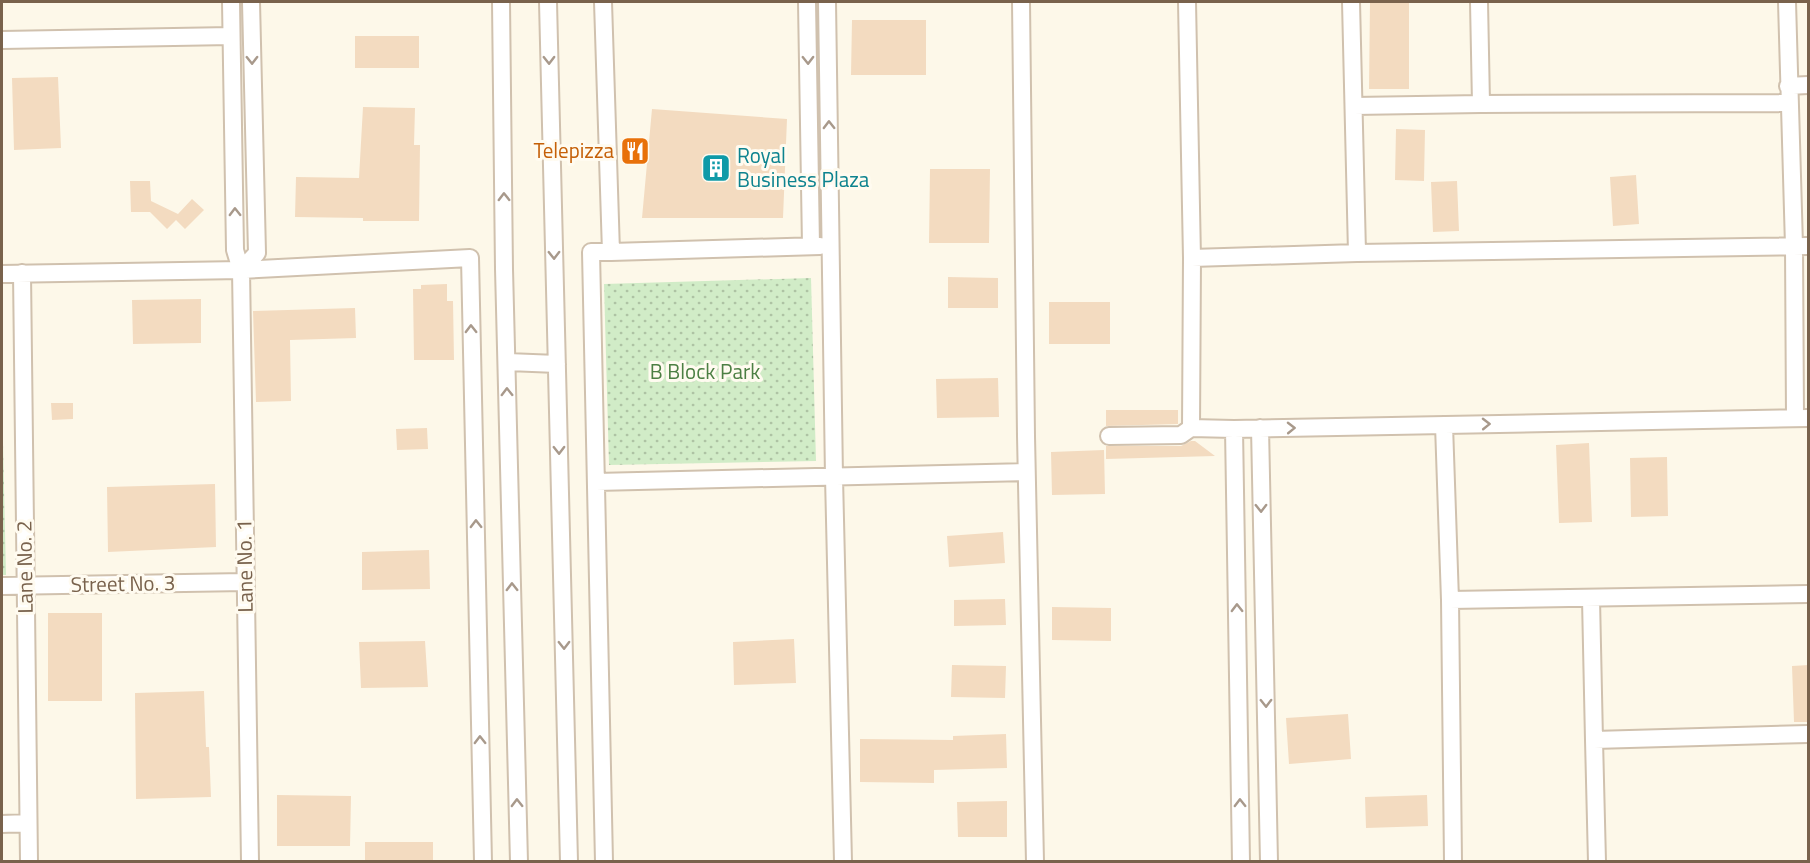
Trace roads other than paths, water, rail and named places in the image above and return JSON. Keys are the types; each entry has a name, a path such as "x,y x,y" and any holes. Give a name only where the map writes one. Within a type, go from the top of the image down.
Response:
{"street":[{"name":"Lane No. 1","path":"231,2 235,250 241,270 250,861"},
{"path":"241,270 257,253 251,2"},
{"path":"501,2 519,861"},
{"path":"548,2 569,861"},
{"path":"603,2 611,252"},
{"path":"807,2 811,246"},
{"path":"827,2 834,477 843,861"},
{"path":"1021,2 1026,472 1035,861"},
{"path":"1187,2 1192,258 1191,428"},
{"path":"1351,2 1357,253"},
{"path":"1479,2 1481,104"},
{"path":"1110,436 1181,435 1191,428 1802,418 1801,246 1789,104 1787,2"},
{"path":"2,40 231,36"},
{"path":"1788,86 1809,85"},
{"path":"1354,106 1789,104"},
{"path":"1192,258 1801,246"},
{"path":"604,861 591,252 830,247"},
{"path":"2,274 241,270 470,258 483,861"},
{"name":"Lane No. 2","path":"22,273 29,861"},
{"path":"507,362 557,364"},
{"path":"1444,425 1450,600 1453,861"},
{"path":"1260,428 1269,861"},
{"path":"1233,429 1241,861"},
{"path":"596,482 1026,472"},
{"name":"Street No. 3","path":"2,586 245,582"},
{"path":"1450,600 1809,594"},
{"path":"1591,599 1597,861"},
{"path":"1594,740 1809,734"},
{"path":"2,824 28,823"}],"place":[{"name":"Telepizza","path":"635,151"},
{"name":"Royal Business Plaza","path":"716,168"}],"park label":[{"name":"B Block Park","path":"705,372"}]}
